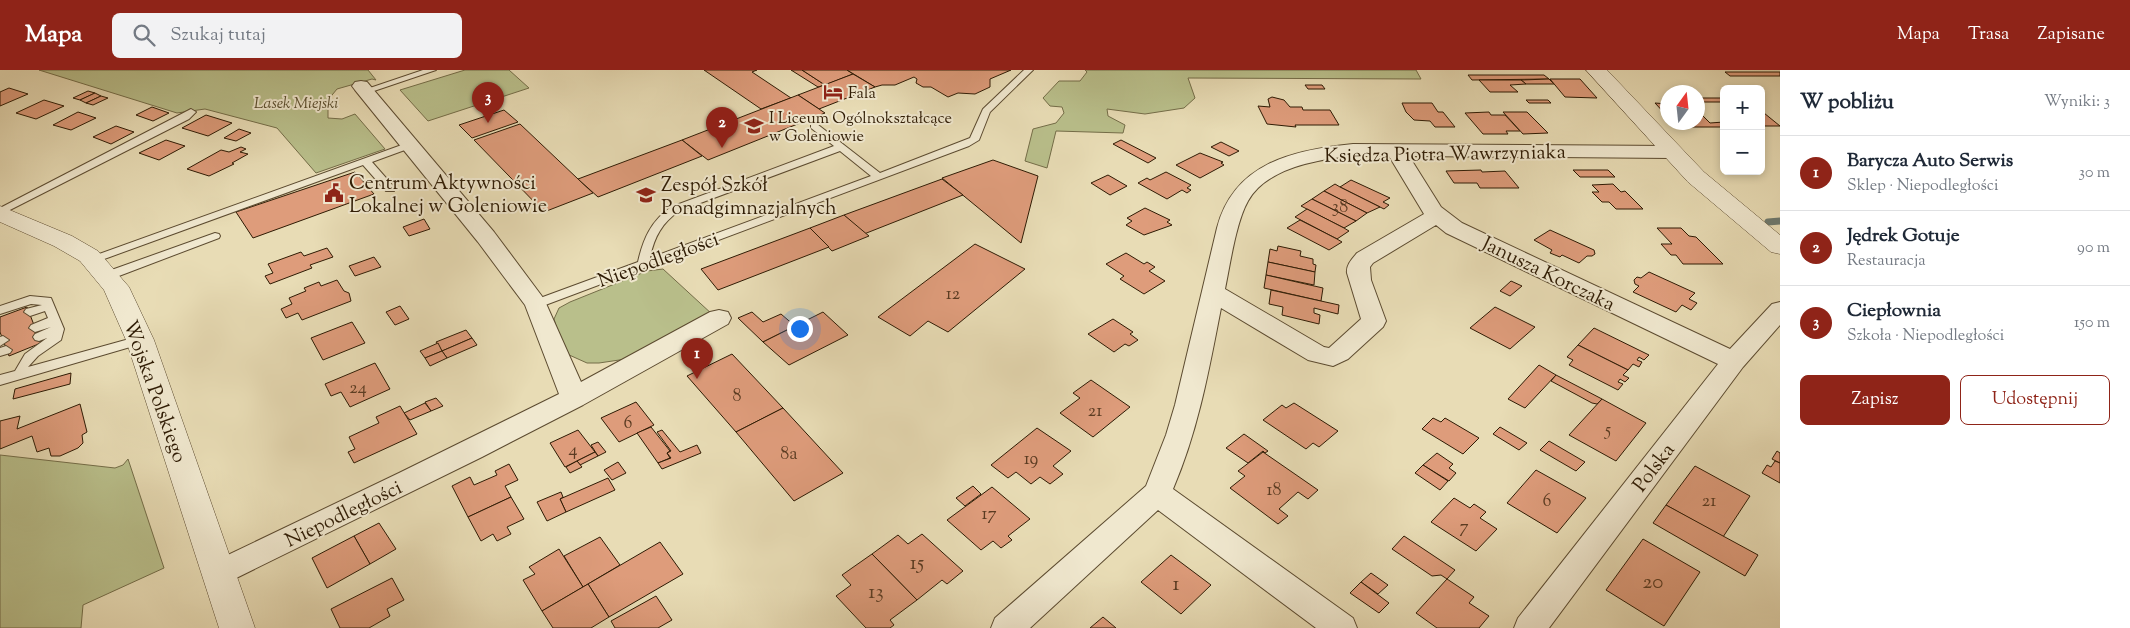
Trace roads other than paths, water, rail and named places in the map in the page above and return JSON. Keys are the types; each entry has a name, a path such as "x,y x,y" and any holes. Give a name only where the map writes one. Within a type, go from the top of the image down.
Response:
{"street":[{"path":"1596,70 1703,183 1780,247"},
{"path":"363,88 486,237 536,304 574,398"},
{"name":"Księdza Piotra Wawrzyniaka","path":"1007,628 1157,493 1170,467 1178,442 1212,292 1234,206 1244,190 1267,173 1293,161 1320,153 1353,150 1672,152"},
{"name":"Janusza Korczaka","path":"1395,150 1437,216 1454,228 1734,361"},
{"name":"Wojska Polskiego","path":"0,213 63,241 100,268 122,299 140,340 237,628"},
{"path":"1212,292 1317,354 1333,357 1374,320 1360,279 1358,269 1360,264 1365,258 1437,216"},
{"name":"Polska","path":"1530,628 1734,361 1780,310"},
{"name":"Niepodległości","path":"220,573 498,438 719,318"},
{"path":"1157,493 1341,628"}],"lane":[{"path":"363,88 432,70"},
{"name":"Niepodległości","path":"536,304 974,140 986,112 1029,70"},
{"path":"0,213 186,117 191,112"},
{"path":"814,126 879,177"},
{"path":"100,268 365,161 410,145"},
{"path":"643,264 649,240 656,224 675,208 841,147"},
{"path":"365,161 390,189"},
{"path":"100,268 215,236"},
{"path":"0,310 30,300 47,301 56,325 57,337 22,363 20,374"},
{"path":"30,312 50,306"},
{"path":"37,332 56,325"},
{"path":"0,380 140,340"}],"waterway":[{"path":"1768,222 1780,221"}],"place":[{"name":"Fala","path":"833,92"},
{"name":"Ciepłownia","path":"488,123"},
{"name":"I Liceum Ogólnokształcące w Goleniowie","path":"754,126"},
{"name":"Jędrek Gotuje","path":"722,148"},
{"name":"Centrum Aktywności Lokalnej w Goleniowie","path":"334,193"},
{"name":"Zespół Szkół Ponadgimnazjalnych","path":"646,195"},
{"name":"Barycza Auto Serwis","path":"697,379"}],"park label":[{"name":"Lasek Miejski","path":"296,102"}]}
